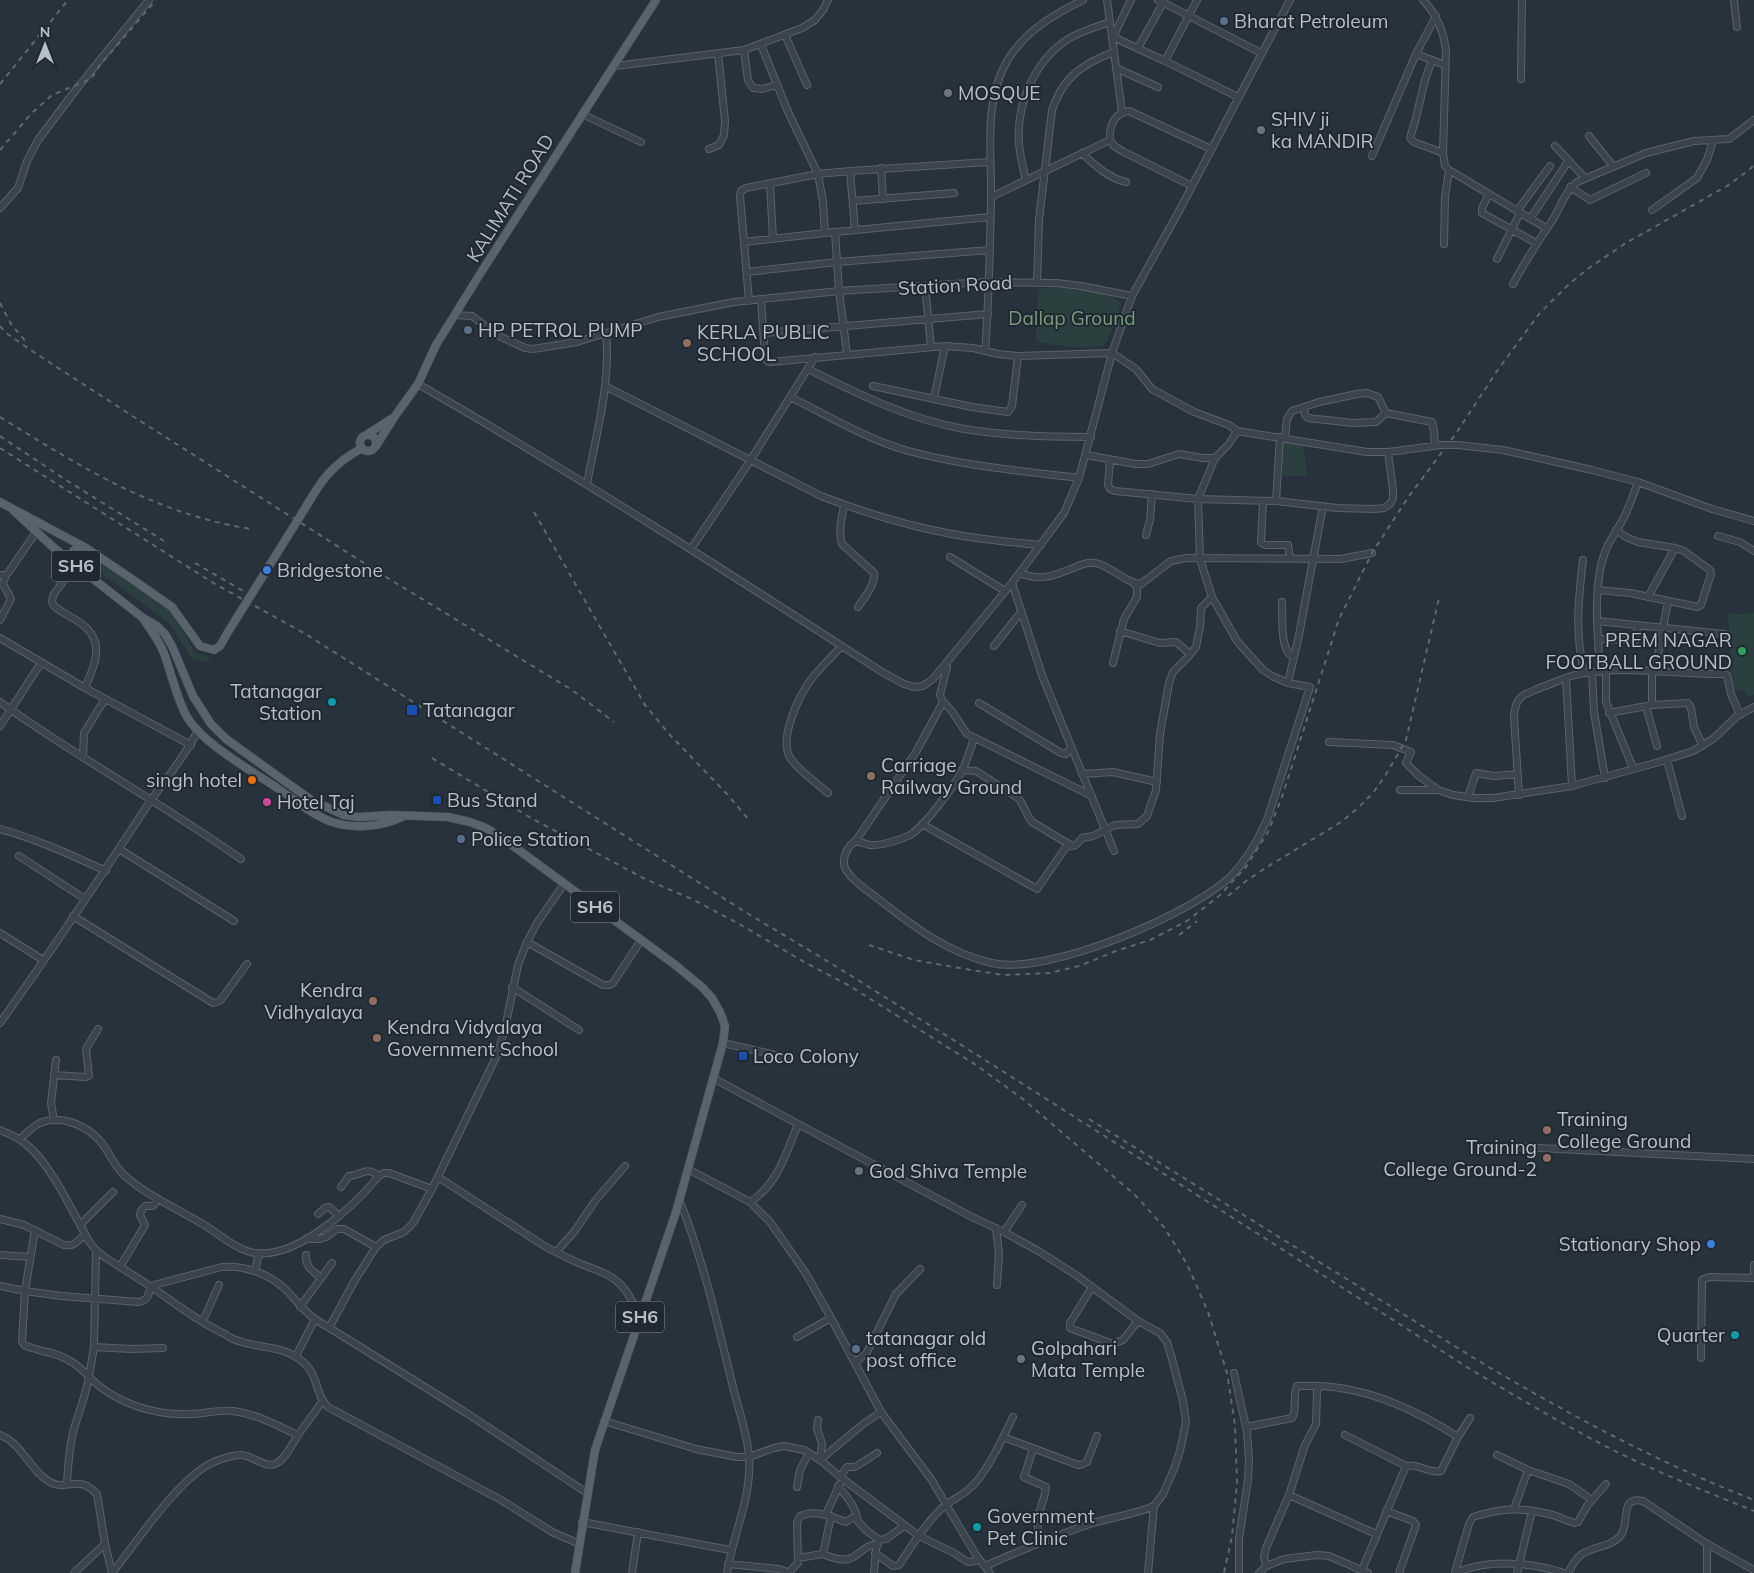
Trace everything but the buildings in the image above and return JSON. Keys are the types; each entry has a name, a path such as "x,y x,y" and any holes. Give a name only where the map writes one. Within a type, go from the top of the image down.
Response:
{"main road":[{"name":"KALIMATI ROAD","path":"376,446 418,384 436,345 656,0"},
{"name":"KALIMATI ROAD","path":"366,435 395,416"},
{"path":"366,435 371,435 375,438 376,446 371,451 366,451 362,448 360,441 366,435"},
{"path":"13,510 86,548 172,607 200,646 214,650 220,646 327,474 339,462 362,448"},
{"name":"SH6","path":"0,502 13,510 74,564 143,618 157,626 165,634 172,646 193,696 211,724 226,739 311,800 344,815 360,817 391,815 404,817 448,817 486,828 674,964 712,998 720,1012 725,1026 723,1042 680,1199 595,1450 575,1573"},
{"path":"74,564 73,551 78,548 86,548"},
{"name":"SH6","path":"143,618 159,643 188,718 216,746 311,812 330,821 343,825 362,826 394,821 404,817"}],"street":[{"path":"0,208 18,188 27,162 38,140 78,87 150,0"},
{"path":"614,66 718,54 761,45 785,36 814,20 823,10 828,0"},
{"path":"985,351 990,282 991,197 989,162 992,109 998,84 1007,62 1020,43 1038,25 1083,0"},
{"path":"1107,0 1122,112"},
{"path":"1112,37 1131,0"},
{"path":"1165,61 1197,0"},
{"path":"418,384 532,450 691,549 882,672 904,684 914,687 923,686 933,679 950,661 1020,573 1064,513 1079,478 1112,353 1132,296 1290,0"},
{"path":"1424,0 1436,16 1444,36 1443,153 1445,166 1546,228"},
{"path":"1521,79 1522,0"},
{"path":"1734,0 1737,27"},
{"path":"1138,48 1161,1 1261,53"},
{"path":"1372,156 1416,54 1436,16"},
{"path":"1026,180 1021,161 1020,121 1022,106 1040,66 1053,50 1068,39 1110,22"},
{"path":"785,36 807,85"},
{"path":"1112,37 1238,97"},
{"path":"761,45 777,85 818,174 823,202 825,233"},
{"path":"744,50 748,80 752,88 757,90 777,85"},
{"path":"1037,283 1039,220 1046,171 1049,126 1057,96 1067,80 1079,69 1095,59 1114,52"},
{"path":"709,148 719,145 724,135 724,101 718,54"},
{"path":"1416,54 1445,65"},
{"path":"1432,60 1410,138 1414,142 1443,153"},
{"path":"1116,68 1158,87"},
{"path":"1192,186 1114,146 1110,140 1112,125 1117,116 1122,112 1129,111 1137,113 1211,149"},
{"path":"582,114 641,142"},
{"path":"1513,284 1555,216 1570,187 1584,177 1646,153 1694,140 1713,141 1729,139 1754,120"},
{"path":"1589,136 1613,166"},
{"path":"991,197 1110,140"},
{"path":"1652,210 1697,178 1707,160 1713,141"},
{"path":"1555,146 1584,177"},
{"path":"1082,153 1097,168 1120,181 1126,182"},
{"path":"1530,219 1569,160"},
{"path":"749,301 740,196 741,191 746,188 818,174 881,168 989,162"},
{"path":"1497,259 1512,230 1518,212 1550,166"},
{"path":"881,168 883,198"},
{"path":"1444,244 1445,197 1449,170"},
{"path":"850,171 855,230"},
{"path":"1570,187 1586,199 1594,199 1646,173"},
{"path":"770,184 773,239"},
{"path":"853,201 954,193"},
{"path":"1488,194 1482,208 1482,213 1536,244"},
{"path":"744,242 990,217"},
{"path":"835,232 839,291 847,354"},
{"path":"747,272 837,262 990,250"},
{"name":"Station Road","path":"456,315 472,316 499,336 525,348 533,349 564,345 690,309 839,291 990,282 1056,283 1132,296"},
{"path":"925,286 931,347"},
{"path":"761,299 765,357 767,361 771,362 944,346 967,347 1018,356 1112,353 1136,370 1152,389 1194,412 1229,425 1237,431 1367,452 1388,452 1438,445 1458,445 1502,450 1638,482 1712,509 1754,521"},
{"path":"764,334 988,314"},
{"path":"586,484 605,386 608,351 606,333"},
{"path":"934,398 944,346"},
{"path":"873,386 972,407 1008,412 1012,406 1018,356"},
{"path":"691,549 815,357"},
{"path":"808,369 876,402 929,421 964,429 1004,434 1090,438"},
{"path":"605,386 821,496 844,505 942,532 990,540 1040,545"},
{"path":"1276,502 1282,437 1288,415 1292,411 1346,396 1367,393 1378,397 1386,413"},
{"path":"790,397 859,431 911,451 972,464 1079,478"},
{"path":"1304,407 1305,415 1308,418 1338,422 1376,422 1386,413"},
{"path":"1386,413 1432,422 1438,445"},
{"path":"943,702 916,752 855,842 851,844 844,856 843,863 849,874 902,918 951,948 970,957 994,964 1020,964 1048,960 1111,940 1171,914 1211,892 1232,874 1259,837 1268,817 1310,687 1288,683 1274,677 1262,670 1246,654 1226,625 1212,597 1200,559 1198,499 1215,458 1229,444 1237,431"},
{"path":"1110,461 1108,485 1110,489 1115,491 1198,499 1263,501 1374,509 1384,508 1393,499 1394,490 1388,452"},
{"path":"1086,455 1110,461 1148,464 1179,454 1215,458"},
{"path":"1633,768 1609,713 1597,621 1598,590 1602,563 1609,542 1630,506 1638,482"},
{"path":"1146,535 1150,520 1152,494"},
{"path":"1263,501 1261,543 1266,545 1288,545 1290,558"},
{"path":"844,505 840,529 842,544 874,573 872,585 858,607"},
{"path":"1288,683 1323,506"},
{"path":"1598,590 1698,607 1701,605 1711,574 1710,570 1684,551 1638,542 1616,530"},
{"path":"0,620 11,599 3,584 3,575 36,532"},
{"path":"1718,536 1740,542 1754,551"},
{"path":"1648,597 1675,548"},
{"path":"1133,583 1141,584 1171,561 1186,558 1341,559 1372,553"},
{"path":"950,557 1005,592"},
{"path":"1583,560 1577,630 1584,673"},
{"path":"1020,573 1032,578 1042,578 1080,565 1094,563 1102,565 1133,583 1137,587 1137,597 1124,619 1112,663"},
{"path":"74,564 54,594 52,603 75,618 92,636 96,654 85,688"},
{"path":"1012,583 1043,678 1114,851"},
{"path":"922,824 1038,888 1062,849 1072,846 1082,838 1093,836 1115,825 1138,824 1142,821 1155,798 1160,734 1169,682 1173,672 1196,647 1202,608 1212,597"},
{"path":"1657,746 1649,706 1653,671 1668,601"},
{"path":"1282,602 1285,648 1290,656 1294,657"},
{"path":"994,646 1021,612"},
{"path":"1597,621 1724,634"},
{"path":"1598,639 1636,640 1638,626"},
{"path":"1120,631 1160,642 1176,642 1190,654"},
{"path":"0,638 104,699 191,745"},
{"path":"828,793 790,759 786,750 786,743 787,734 795,714 812,679 842,646"},
{"path":"950,661 940,695 943,702 951,710 967,734 1092,796"},
{"path":"0,726 41,663"},
{"path":"1519,795 1514,717 1518,699 1566,678 1584,673 1603,671 1653,671 1727,675 1731,694 1740,714"},
{"path":"1592,672 1594,712 1605,778"},
{"path":"1566,678 1572,786"},
{"path":"82,757 84,732 104,699"},
{"path":"0,702 241,859"},
{"path":"979,702 1061,753 1066,754 1071,747"},
{"path":"1609,713 1649,706 1688,703 1694,727 1703,746"},
{"path":"1329,742 1402,747 1411,752 1406,763 1419,776 1438,790 1453,795 1493,798 1572,786 1693,751 1713,739 1740,714 1754,707"},
{"path":"0,1023 106,871 150,800 191,745 198,730"},
{"path":"855,842 878,844 908,835 922,824 962,770 974,739"},
{"path":"1667,760 1682,816"},
{"path":"962,770 976,771 1018,798 1032,822 1072,846"},
{"path":"1082,774 1113,772 1157,782"},
{"path":"1468,797 1476,773 1494,776 1518,774"},
{"path":"1400,790 1438,790"},
{"path":"0,829 55,848 106,871"},
{"path":"119,849 234,921"},
{"path":"19,856 85,899"},
{"path":"329,1328 363,1265 376,1247 384,1240 404,1232 412,1223 432,1189 498,1054 518,965 537,923 564,884"},
{"path":"73,916 213,1003 220,1001 247,964"},
{"path":"0,933 43,960"},
{"path":"528,942 607,986 613,983 641,940"},
{"path":"512,987 579,1030"},
{"path":"54,1075 89,1076 86,1049 98,1029"},
{"path":"723,1042 789,1058"},
{"path":"54,1120 51,1103 56,1060"},
{"path":"713,1078 1004,1232 1058,1263 1138,1321 1160,1334 1167,1342 1183,1402 1186,1422 1174,1470 1163,1494 1154,1506 1092,1524 1042,1542 985,1566"},
{"path":"20,1139 42,1122 54,1120 77,1124 102,1143 112,1162 122,1173 228,1242 249,1252 259,1254 276,1252 308,1239 326,1237 340,1228 376,1247"},
{"path":"750,1202 761,1195 770,1185 784,1159 798,1124"},
{"path":"0,1130 20,1139 28,1145 44,1164 96,1250 203,1321 239,1341 280,1349 296,1356 313,1373 318,1384 322,1402 328,1408 501,1500 554,1533 580,1544"},
{"path":"1517,1146 1754,1159"},
{"path":"556,1252 574,1232 585,1214 625,1166"},
{"path":"688,1169 750,1202 770,1222 787,1245 832,1318 881,1412 931,1479 980,1560 990,1573"},
{"path":"341,1186 349,1176 358,1176 366,1171 372,1171 379,1176"},
{"path":"308,1239 355,1203 379,1176 384,1173 389,1172 432,1189"},
{"path":"438,1177 556,1252 614,1278 629,1296 640,1316"},
{"path":"80,1225 113,1192"},
{"path":"120,1267 145,1225 140,1215 141,1211 145,1206 153,1206 158,1198"},
{"path":"680,1199 690,1226 717,1321 749,1457 748,1484 743,1509 730,1550 727,1573"},
{"path":"1004,1232 1022,1204"},
{"path":"318,1214 329,1207 338,1215"},
{"path":"0,1219 14,1221 70,1246 76,1244 85,1234"},
{"path":"996,1228 999,1253 997,1285"},
{"path":"34,1230 25,1291 22,1341 24,1345 29,1348 58,1354 70,1360 81,1368 101,1389 132,1405 161,1412 186,1415 230,1411 245,1413 260,1417 298,1436"},
{"path":"67,1484 74,1428 84,1403 94,1347 96,1250"},
{"path":"255,1271 259,1254"},
{"path":"306,1254 306,1264 308,1267 322,1278"},
{"path":"0,1255 30,1257"},
{"path":"300,1307 332,1263"},
{"path":"1701,1358 1702,1280 1709,1277 1754,1278 1754,1265"},
{"path":"150,1286 222,1267 242,1267 255,1271 283,1287 300,1307 315,1319 489,1427 587,1493"},
{"path":"855,1362 866,1354 896,1294 920,1268"},
{"path":"203,1321 219,1285"},
{"path":"0,1286 25,1291 96,1299 145,1301 149,1294 150,1286"},
{"path":"1092,1287 1070,1323 1070,1328 1107,1343 1118,1343 1123,1340 1138,1321"},
{"path":"797,1337 832,1318"},
{"path":"296,1356 315,1319"},
{"path":"94,1347 163,1348"},
{"path":"1234,1373 1246,1427 1249,1459 1248,1480 1238,1540 1239,1573"},
{"path":"1246,1427 1292,1418 1295,1411 1295,1392 1297,1386 1320,1386 1351,1390 1374,1396 1422,1416 1458,1437"},
{"path":"1266,1566 1264,1556 1266,1548 1289,1495 1305,1445 1316,1424 1317,1391 1320,1386"},
{"path":"112,1573 163,1508 197,1473 213,1462 240,1455 248,1456 271,1465 283,1458 322,1402"},
{"path":"820,1460 852,1432 881,1412"},
{"path":"875,1553 893,1566 898,1566 938,1512 946,1504 966,1493 976,1482 1004,1437 1013,1417"},
{"path":"1345,1436 1406,1466 1413,1465 1436,1472 1441,1471 1470,1418"},
{"path":"818,1420 817,1428 822,1444 820,1460"},
{"path":"604,1421 696,1449 737,1458 749,1457 784,1446 793,1447 809,1453 820,1460 919,1536 966,1561 980,1560"},
{"path":"0,1434 13,1444 45,1479 52,1484 84,1484 97,1494 112,1573"},
{"path":"1004,1437 1078,1465 1083,1464 1089,1458 1096,1436"},
{"path":"1033,1449 1024,1477 1046,1487 1037,1518 1037,1529 1042,1542"},
{"path":"797,1487 800,1470 809,1453"},
{"path":"823,1554 829,1515 838,1486 847,1467 855,1466 877,1453"},
{"path":"1497,1455 1528,1470 1569,1484 1592,1500"},
{"path":"1259,1573 1266,1566 1284,1559 1317,1555 1329,1556 1360,1571 1406,1466"},
{"path":"1514,1509 1528,1470"},
{"path":"1455,1573 1469,1524 1473,1517 1503,1509 1514,1509 1548,1514 1575,1523 1580,1520 1592,1500 1606,1484"},
{"path":"838,1486 857,1513 858,1520"},
{"path":"1289,1495 1376,1534"},
{"path":"1568,1573 1576,1559 1582,1554 1610,1543 1621,1535 1624,1530 1628,1505 1632,1500 1643,1501 1707,1544 1754,1570"},
{"path":"1148,1573 1154,1506"},
{"path":"1386,1511 1413,1521 1416,1525 1399,1573"},
{"path":"1517,1573 1532,1511"},
{"path":"728,1564 779,1569 789,1572 796,1567 798,1558 797,1519 804,1514 829,1515 844,1521 852,1518 858,1520 880,1542"},
{"path":"582,1522 730,1550"},
{"path":"798,1558 823,1554 838,1559 848,1559 871,1544 880,1542 904,1526"},
{"path":"632,1573 638,1532"},
{"path":"874,1573 875,1553 880,1542"},
{"path":"74,1573 105,1544"},
{"path":"1707,1544 1707,1573"},
{"path":"1455,1573 1501,1563 1552,1569 1564,1573"}],"green space":[{"name":"Dallap Ground","path":"1051,287 1097,293 1122,302 1106,344 1089,347 1071,347 1036,341 1036,313 1039,289"},
{"path":"1283,440 1303,442 1307,476 1282,476"},
{"path":"90,555 171,612 195,652 211,658 206,662 192,659 169,623 84,561 86,556"},
{"name":"PREM NAGAR FOOTBALL GROUND","path":"1754,613 1754,695 1747,696 1745,691 1732,689 1728,614"}],"railway":[{"path":"0,84 68,0"},
{"path":"0,150 31,114 52,95 91,79 100,65 156,0"},
{"path":"869,945 914,960 971,970 1004,975 1050,973 1079,966 1150,940 1187,921 1219,896 1246,867 1268,832 1282,797 1339,619 1372,553 1409,496 1457,432 1497,371 1539,314 1569,284 1626,243 1727,186 1754,165"},
{"path":"0,303 11,324 27,343"},
{"path":"0,326 6,333 35,353 134,417 386,577 572,690 614,722"},
{"path":"0,417 90,470 151,500 216,522 251,529"},
{"path":"0,436 164,541"},
{"path":"0,448 215,584 304,633 747,913 982,1058 1470,1369 1613,1450 1754,1511"},
{"path":"534,512 645,705 670,735 727,794 749,820"},
{"path":"195,563 245,592"},
{"path":"1228,896 1267,867 1341,822 1373,793 1406,740 1439,598"},
{"path":"432,758 531,818 645,879 694,900 848,985 976,1065 1023,1099 1135,1195 1164,1227 1187,1264 1208,1312 1227,1373 1235,1425 1237,1483 1232,1536 1224,1573"},
{"path":"1179,935 1197,921"},
{"path":"1089,1119 1515,1382 1649,1454 1754,1500"}],"place":[{"name":"Bharat Petroleum","path":"1224,21"},
{"name":"MOSQUE","path":"948,93"},
{"name":"SHIV ji ka MANDIR","path":"1261,130"},
{"name":"HP PETROL PUMP","path":"468,330"},
{"name":"KERLA PUBLIC SCHOOL","path":"687,343"},
{"name":"Bridgestone","path":"267,570"},
{"name":"PREM NAGAR FOOTBALL GROUND","path":"1742,651"},
{"name":"Tatanagar Station","path":"332,702"},
{"name":"Tatanagar","path":"412,710"},
{"name":"Carriage Railway Ground","path":"871,776"},
{"name":"singh hotel","path":"252,780"},
{"name":"Bus Stand","path":"437,800"},
{"name":"Hotel Taj","path":"267,802"},
{"name":"Police Station","path":"461,839"},
{"name":"Kendra Vidhyalaya","path":"373,1001"},
{"name":"Kendra Vidyalaya Government School","path":"377,1038"},
{"name":"Loco Colony","path":"743,1056"},
{"name":"Training College Ground","path":"1547,1130"},
{"name":"Training College Ground-2","path":"1547,1158"},
{"name":"God Shiva Temple","path":"859,1171"},
{"name":"Stationary Shop","path":"1711,1244"},
{"name":"Quarter","path":"1735,1335"},
{"name":"tatanagar old post office","path":"856,1349"},
{"name":"Golpahari Mata Temple","path":"1021,1359"},
{"name":"Government Pet Clinic","path":"977,1527"}]}
